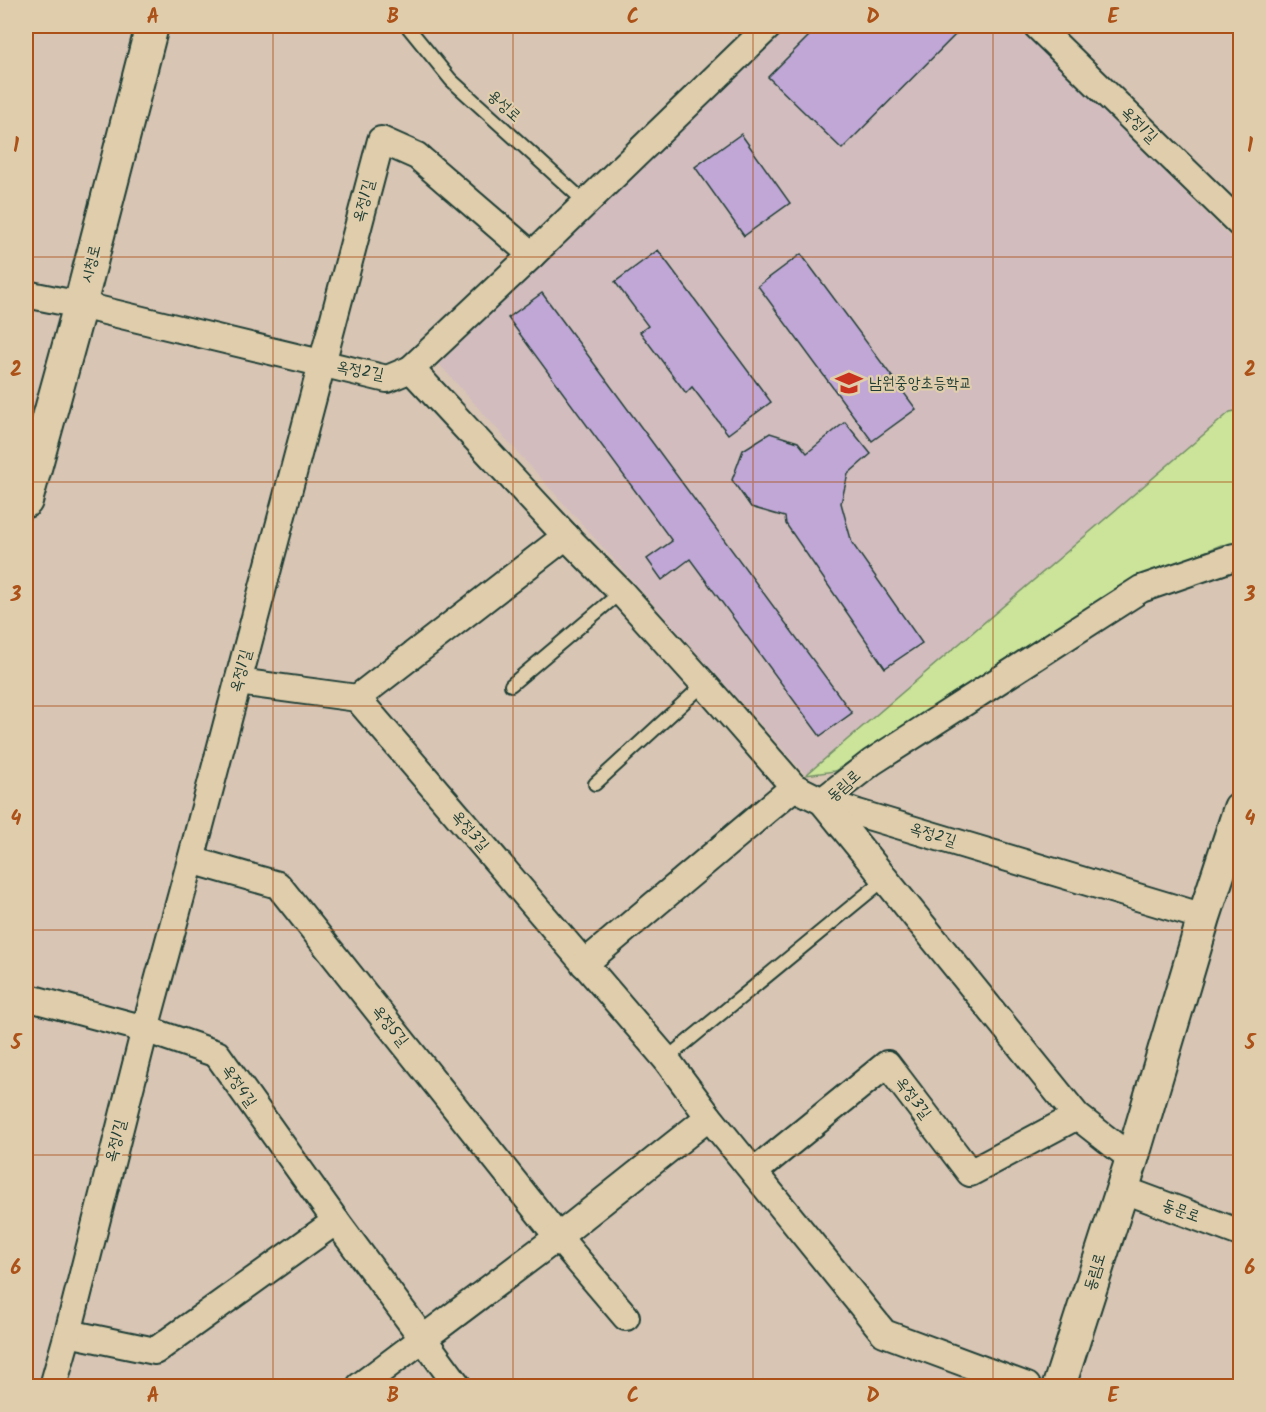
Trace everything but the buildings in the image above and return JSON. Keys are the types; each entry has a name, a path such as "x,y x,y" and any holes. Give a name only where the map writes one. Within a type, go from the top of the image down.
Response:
{"street":[{"name":"시청로","path":"26,501 80,305 152,26"},
{"path":"411,369 769,26"},
{"name":"옥정1길","path":"1037,26 1240,224"},
{"name":"옥정1길","path":"53,1386 145,1029 381,140 417,156 532,255"},
{"name":"옥정2길","path":"26,294 387,379 411,369 621,592 794,787 822,801 1204,917"},
{"path":"238,682 357,698 566,536"},
{"name":"동림로","path":"1132,1159 1077,1116 822,801 872,762 1141,589 1234,557 1240,557"},
{"name":"옥정3길","path":"357,698 666,1059 709,1117 884,1333 1027,1386"},
{"path":"584,964 794,787"},
{"name":"동림로","path":"1059,1386 1132,1159 1204,917 1240,808"},
{"name":"옥정5길","path":"191,860 278,885 558,1237 626,1317"},
{"name":"옥정4길","path":"26,997 145,1029 217,1054 336,1221 458,1386"},
{"name":"옥정3길","path":"754,1172 887,1064 970,1173 1077,1116"},
{"path":"360,1386 558,1237 709,1117"},
{"name":"동문로","path":"1122,1189 1240,1233"},
{"path":"68,1333 155,1351 336,1221"}],"lane":[{"name":"용성로","path":"407,26 451,80 586,203"},
{"path":"511,685 621,592"},
{"path":"595,784 704,684"},
{"path":"666,1059 885,879"}],"shaded area":[{"name":"남원중앙초등학교","path":"789,26 1018,26 1240,247 1240,403 806,775 439,364"}],"green space":[{"path":"1240,410 1240,544 1221,545 1134,581 835,771 806,775 1230,412"}],"place":[{"name":"남원중앙초등학교","path":"849,383"}]}
